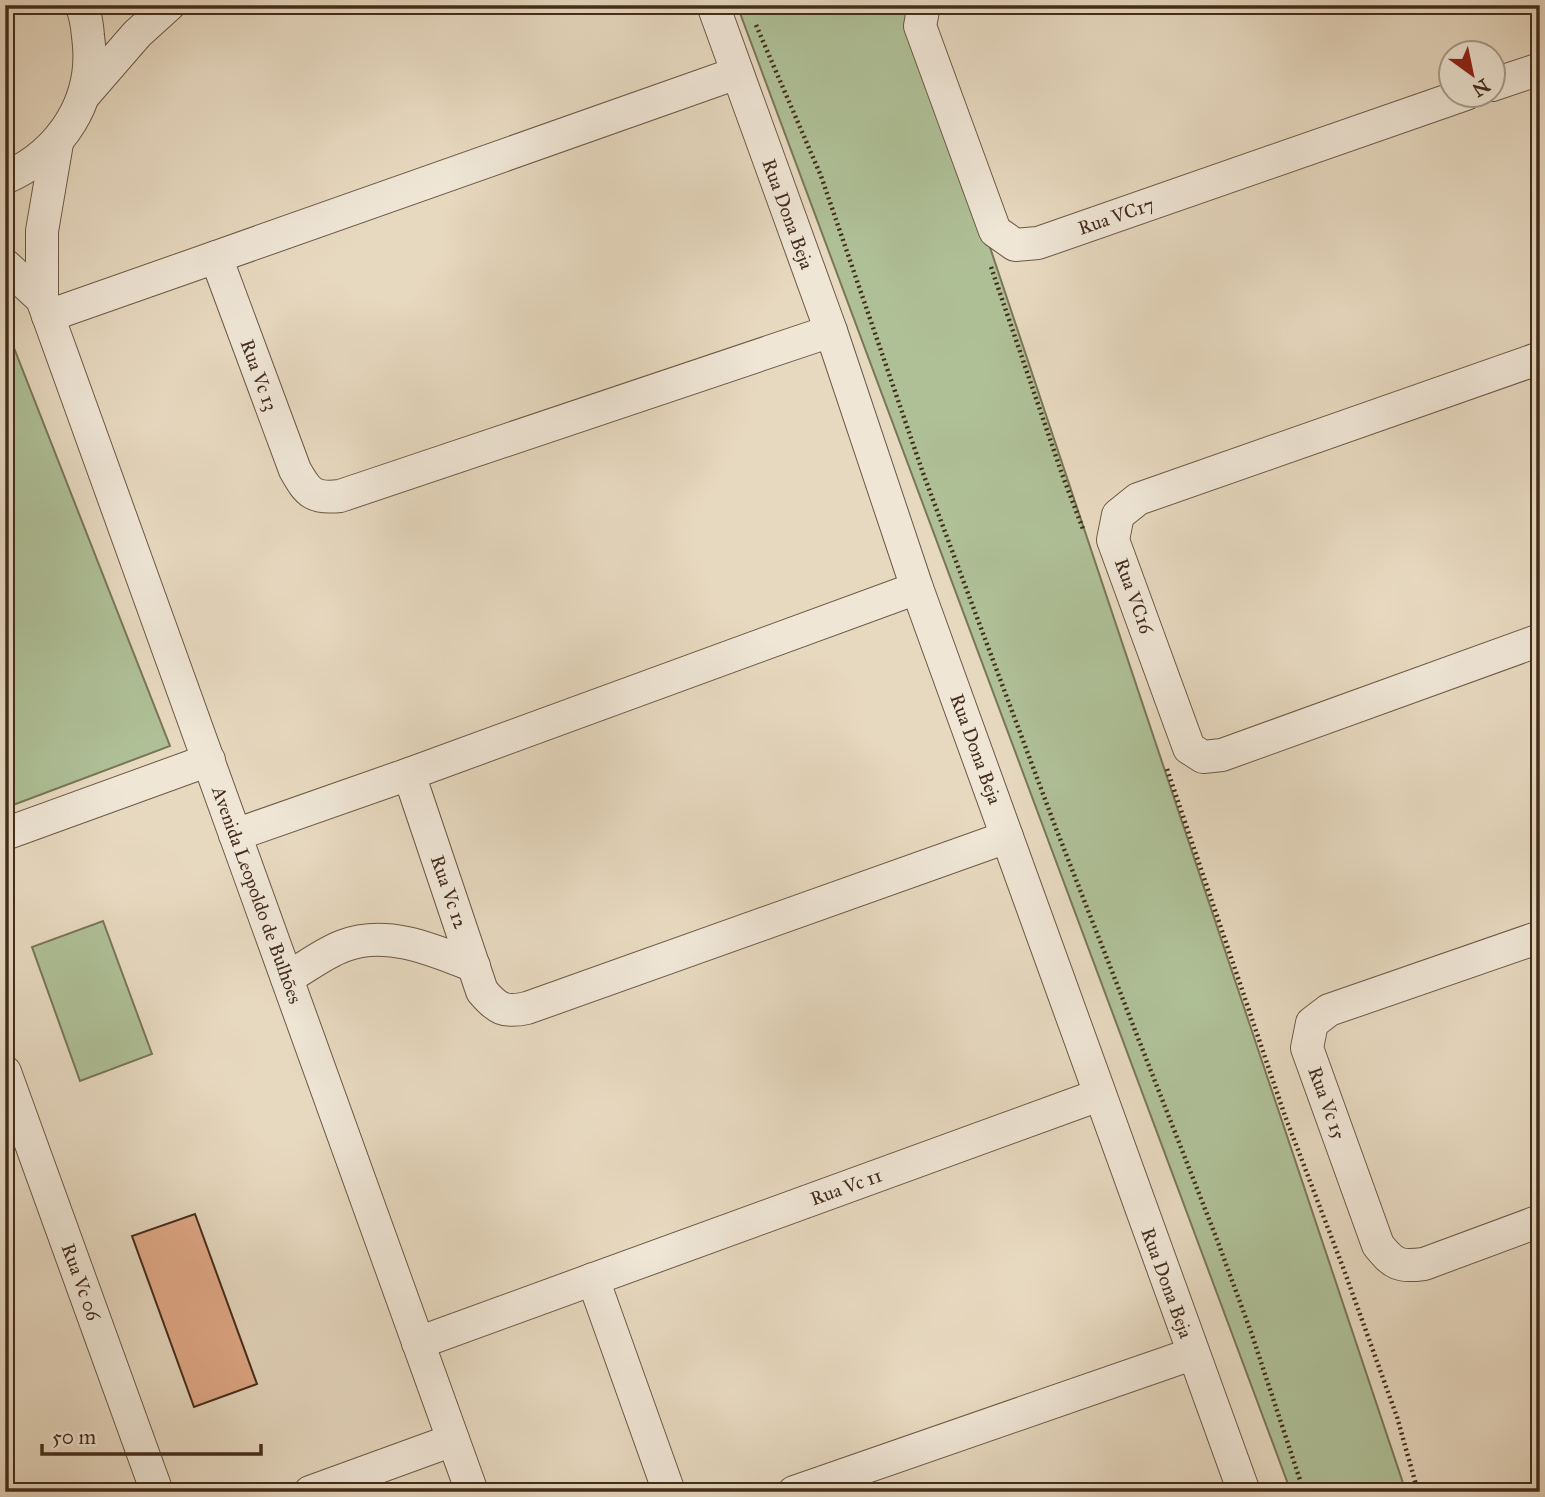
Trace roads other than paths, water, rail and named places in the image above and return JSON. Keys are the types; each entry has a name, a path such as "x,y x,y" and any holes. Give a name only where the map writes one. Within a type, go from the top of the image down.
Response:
{"street":[{"path":"5,178 27,168 57,143 73,121 84,96 91,55 85,14 81,5"},
{"path":"84,96 137,34 169,5"},
{"name":"Rua Dona Beja","path":"713,5 831,331 917,588 1244,1492"},
{"name":"Rua VC17","path":"924,5 920,26 995,231 1015,246 1038,243 1436,104"},
{"path":"1506,81 1540,69"},
{"path":"45,307 216,257 737,73"},
{"name":"Avenida Leopoldo de Bulhões","path":"57,143 42,231 45,307 472,1492"},
{"name":"Rua Vc 13","path":"216,257 295,470 305,488 320,498 340,496 831,331"},
{"name":"Avenida Leopoldo de Bulhões","path":"5,265 45,307"},
{"name":"Rua VC16","path":"1540,358 1138,499 1118,515 1113,540 1189,748 1203,757 1222,755 1540,640"},
{"path":"235,835 917,588"},
{"path":"5,834 209,761"},
{"name":"Rua Vc 12","path":"409,774 482,991 494,1005 510,1011 527,1008 1007,837"},
{"name":"Rua Vc 15","path":"1540,937 1329,1010 1312,1023 1307,1048 1378,1245 1390,1261 1405,1266 1424,1264 1540,1221"},
{"path":"287,978 344,945 382,939 418,944 474,966"},
{"name":"Rua Vc 06","path":"5,1072 157,1492"},
{"name":"Rua Vc 11","path":"418,1343 1099,1095"},
{"path":"593,1279 669,1492"},
{"path":"794,1492 1192,1354"},
{"path":"310,1492 453,1440"}]}
